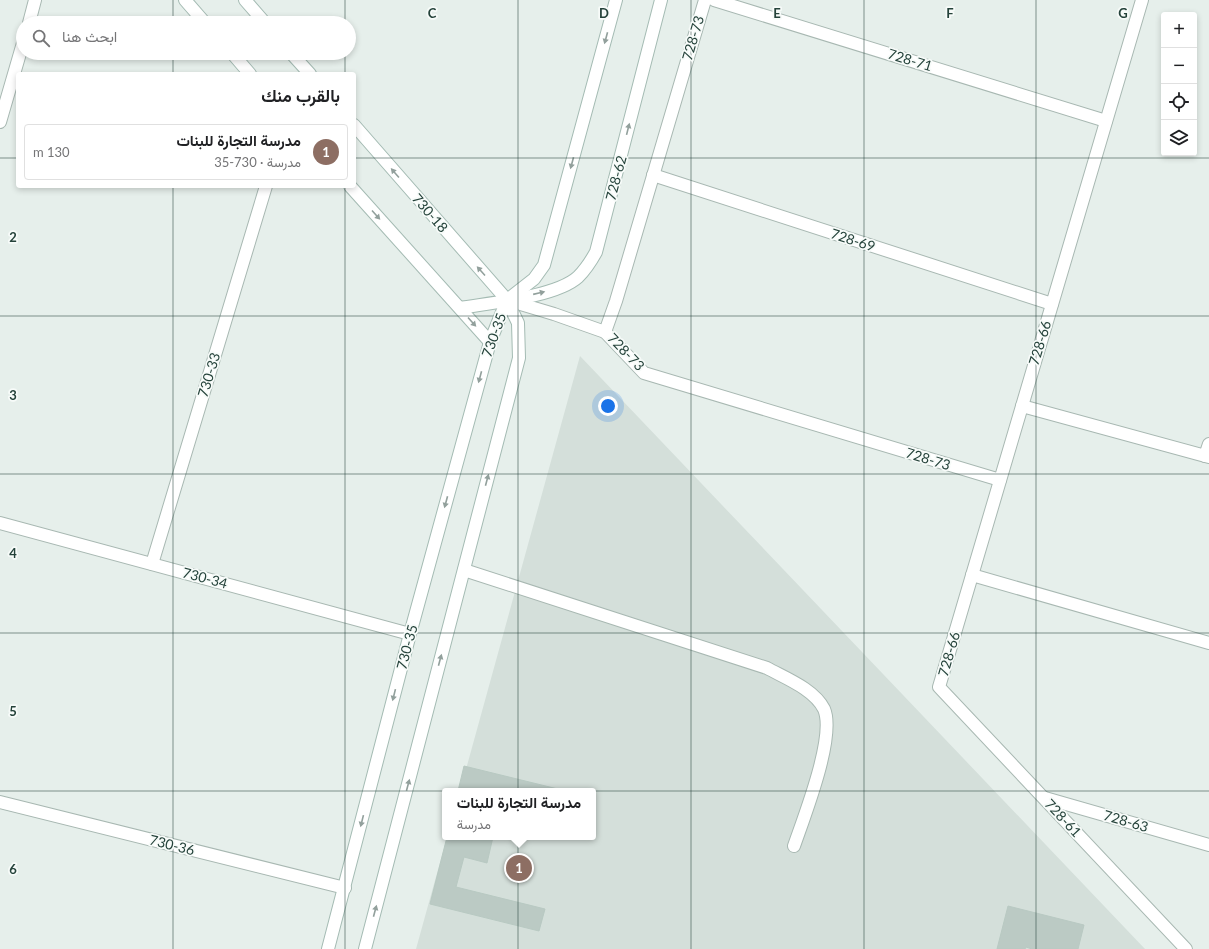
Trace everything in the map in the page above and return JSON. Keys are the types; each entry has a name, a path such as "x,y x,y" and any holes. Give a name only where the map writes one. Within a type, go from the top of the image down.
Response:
{"street":[{"path":"31,16 36,0"},
{"path":"185,0 199,16"},
{"path":"245,0 259,16"},
{"name":"728-62","path":"507,300 534,279 544,265 616,0"},
{"name":"728-62","path":"460,308 554,290 577,278 596,252 661,0"},
{"name":"728-73","path":"705,0 605,332 644,373 1000,480"},
{"name":"728-71","path":"714,0 1106,121"},
{"name":"728-66","path":"940,687 1142,0"},
{"path":"0,122 18,60"},
{"path":"238,60 248,72"},
{"path":"297,60 308,72"},
{"name":"730-18","path":"356,127 507,300"},
{"name":"728-69","path":"653,175 1052,304"},
{"name":"730-33","path":"152,564 265,188"},
{"path":"352,188 490,342"},
{"path":"507,300 554,314 605,332"},
{"name":"730-35","path":"328,949 410,634 490,342 507,300"},
{"name":"730-35","path":"365,949 519,358 518,323 507,300"},
{"path":"1022,406 1207,456 1209,444"},
{"name":"730-34","path":"0,523 410,634"},
{"path":"464,570 767,668 811,693 824,709 828,729 814,787 794,846"},
{"path":"972,575 1209,643"},
{"name":"728-61","path":"940,687 1186,949"},
{"name":"728-63","path":"1044,798 1209,845"},
{"name":"730-36","path":"0,802 345,888"}],"shaded area":[{"path":"580,356 1145,949 416,949 446,840 596,840 596,788 461,788"}],"building":[{"path":"464,766 554,788 459,788"},
{"path":"446,840 492,840 487,863 464,857 456,887 545,909 539,931 430,904"},
{"path":"1008,906 1084,925 1078,949 1032,949 1026,947 1025,949 997,949"}],"place":[{"name":"مدرسة التجارة للبنات","path":"519,868"}]}
